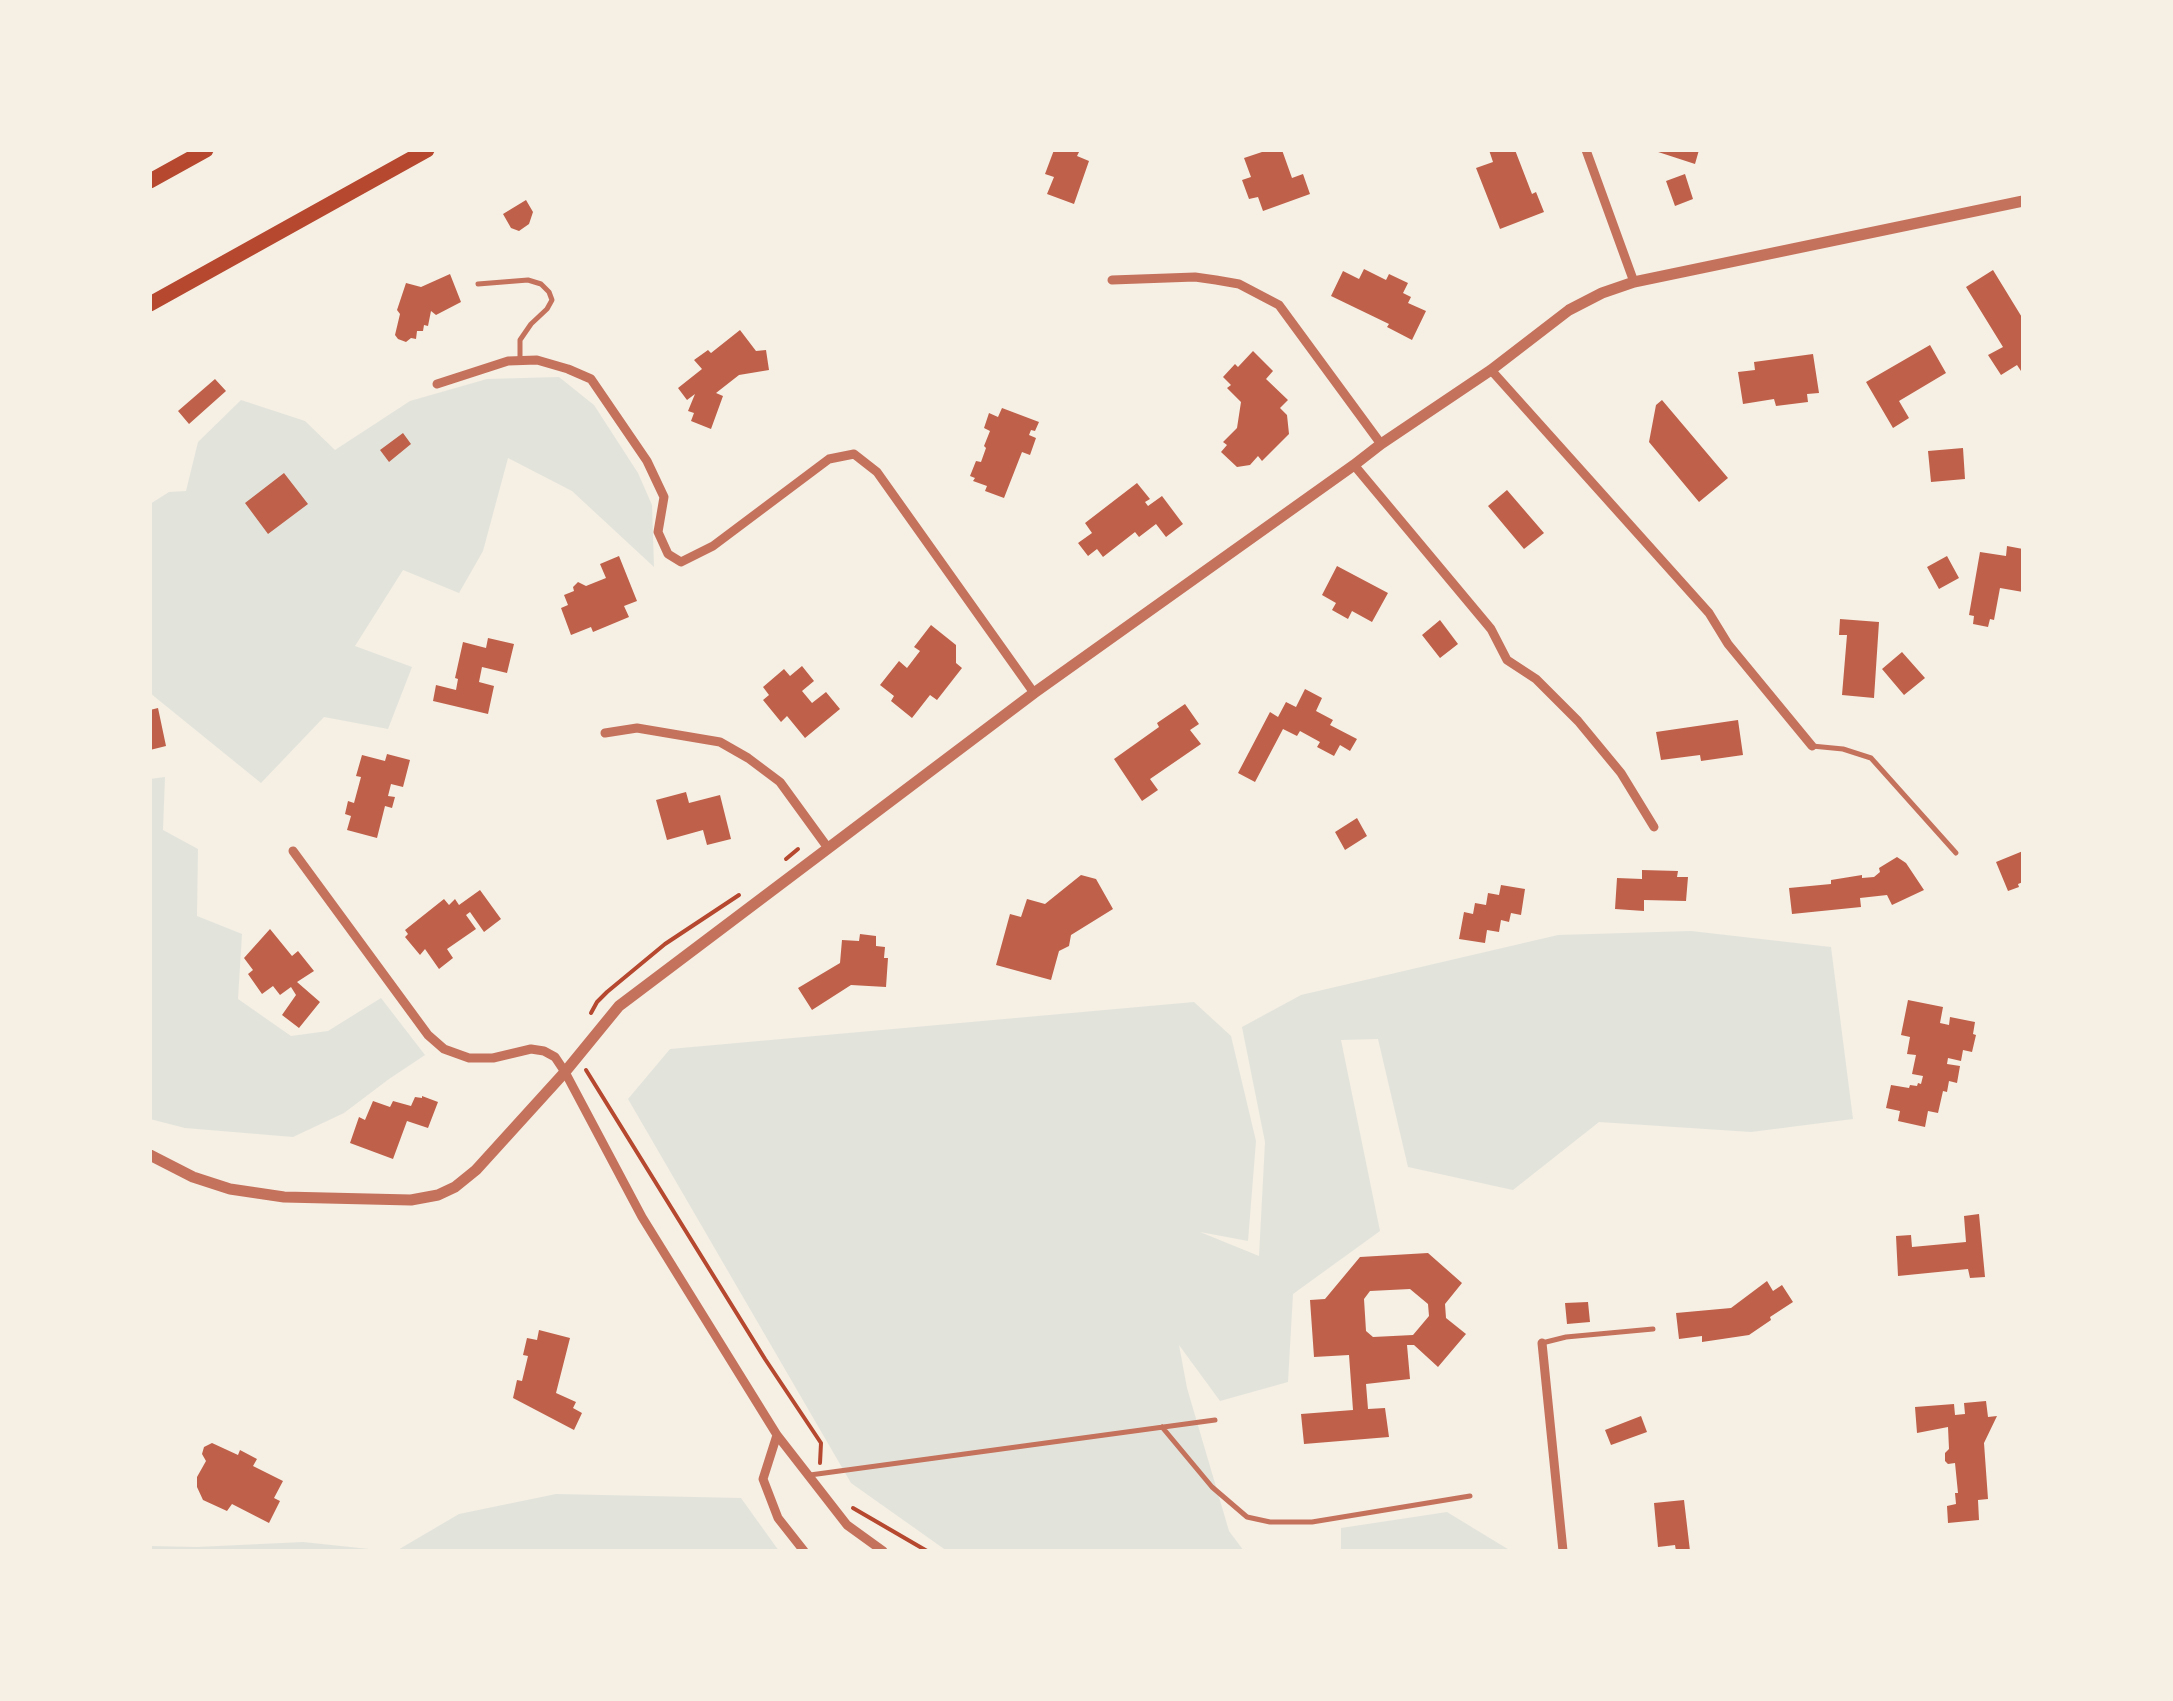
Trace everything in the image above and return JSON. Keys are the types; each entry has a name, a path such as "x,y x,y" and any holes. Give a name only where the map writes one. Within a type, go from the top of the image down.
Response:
{"highway":[{"path":"150,180 206,150"},
{"path":"150,304 427,150"}],"street":[{"path":"1586,150 1634,282"},
{"path":"152,1160 230,1189 284,1197 411,1200 438,1195 476,1170 620,1006 1034,693 1381,444 1492,370 1569,310 1634,282 2023,201"},
{"path":"1112,280 1216,280 1239,284 1279,305 1381,444"},
{"path":"436,384 508,361 537,360 591,379 656,479 664,496 658,532 668,554 681,562 713,546 829,458 854,454 877,472 1034,693"},
{"path":"1492,370 1710,613 1728,644 1812,746"},
{"path":"1354,465 1491,629 1507,660 1536,679 1621,773 1654,826"},
{"path":"605,733 637,728 720,742 780,782 828,848"},
{"path":"294,850 428,1035 444,1049 470,1058 493,1058 531,1049 544,1050 555,1057 642,1217 777,1435 815,1474 847,1525 883,1551"},
{"path":"1542,1343 1563,1551"},
{"path":"777,1435 764,1478 778,1518 804,1551"}],"lane":[{"path":"478,284 528,280 550,292 552,300 547,309 520,340 520,361"},
{"path":"1812,746 1843,749 1871,758 1956,854"},
{"path":"1542,1343 1653,1328"},
{"path":"815,1474 1215,1420"},
{"path":"1162,1427 1212,1487 1248,1517 1270,1522 1312,1522 1470,1496"}],"path":[{"path":"585,1068 821,1443 815,1474"},
{"path":"845,1503 926,1551"}],"shaded area":[{"path":"559,377 594,405 638,473 652,505 654,567 572,491 508,458 483,551 459,593 403,570 355,646 412,667 388,729 324,717 261,783 150,693 150,504 169,492 186,491 198,442 241,400 305,421 335,450 410,401 487,379"},
{"path":"165,777 163,830 198,849 197,916 242,934 238,999 291,1036 328,1031 381,998 425,1055 344,1113 293,1137 185,1128 150,1119 150,779"},
{"path":"1691,931 1831,947 1853,1119 1751,1132 1599,1122 1513,1190 1408,1167 1378,1039 1341,1040 1380,1231 1293,1294 1288,1382 1220,1401 1179,1345 1187,1388 1229,1531 1244,1551 947,1551 851,1483 628,1099 670,1049 1194,1002 1231,1036 1256,1141 1248,1241 1200,1232 1259,1256 1265,1142 1242,1027 1301,995 1558,935"},
{"path":"556,1494 741,1498 779,1551 396,1551 459,1514"},
{"path":"1447,1512 1511,1551 1341,1551 1341,1528"},
{"path":"303,1542 388,1551 150,1551 150,1546"}],"building":[{"path":"1054,150 1080,150 1077,156 1089,161 1074,204 1047,194 1054,177 1045,174"},
{"path":"1282,150 1292,178 1303,174 1310,194 1263,211 1258,197 1249,199 1242,180 1251,177 1244,158"},
{"path":"1489,150 1515,150 1532,194 1536,192 1544,212 1500,229 1476,168 1493,162"},
{"path":"1652,150 1699,150 1695,164"},
{"path":"1685,174 1693,199 1675,206 1666,181"},
{"path":"526,200 533,212 529,224 519,231 511,228 503,214"},
{"path":"1364,269 1386,280 1389,274 1408,283 1403,293 1411,297 1408,303 1426,311 1412,340 1387,327 1389,324 1331,296 1343,271 1359,279"},
{"path":"1993,270 2023,319 2023,370 2017,365 2001,375 1988,355 2003,347 1966,287"},
{"path":"450,274 461,302 436,315 431,311 428,326 417,331 416,339 398,339 397,310 406,283 421,287"},
{"path":"740,330 756,351 766,350 769,370 739,375 716,393 723,396 711,429 691,421 694,413 688,411 695,394 687,400 678,388 702,369 694,360 708,350 711,353"},
{"path":"1930,345 1946,373 1899,401 1909,418 1893,428 1866,382"},
{"path":"1253,351 1273,371 1266,379 1288,400 1280,408 1287,415 1289,434 1262,461 1258,456 1250,465 1237,467 1221,452 1227,445 1223,442 1237,428 1241,402 1227,388 1231,385 1223,377"},
{"path":"1813,354 1819,393 1807,394 1808,402 1776,406 1774,399 1743,404 1738,372 1755,370 1754,362"},
{"path":"215,379 226,391 189,424 178,411"},
{"path":"1662,400 1728,478 1699,502 1649,442 1656,405"},
{"path":"1002,408 1039,422 1029,435 1036,438 1030,455 1022,452 1004,498 985,491 987,486 970,476 986,448 990,431 984,428 989,413 998,417"},
{"path":"403,433 411,444 389,462 380,450"},
{"path":"1963,448 1965,479 1931,482 1928,451"},
{"path":"284,473 308,504 268,534 245,503"},
{"path":"1137,483 1150,499 1145,502 1148,506 1162,496 1183,524 1166,537 1156,524 1139,537 1135,532 1103,557 1097,549 1088,556 1078,543 1092,533 1085,523"},
{"path":"1507,490 1544,533 1524,549 1488,506"},
{"path":"2007,546 2023,549 2023,592 2000,588 1994,620 1990,619 1988,627 1973,624 1974,616 1969,615 1980,552 2006,556"},
{"path":"619,556 637,601 624,606 629,617 593,632 591,627 571,635 561,608 568,605 564,595 574,591 578,582 586,586 606,578 600,564"},
{"path":"1947,556 1959,578 1939,589 1927,567"},
{"path":"1337,566 1388,593 1372,622 1352,611 1348,619 1332,610 1336,603 1322,595"},
{"path":"1840,619 1879,622 1874,698 1842,695 1847,635 1839,635"},
{"path":"1440,620 1458,644 1440,658 1422,635"},
{"path":"931,625 956,645 956,663 962,668 937,700 930,695 912,718 891,701 894,696 880,685 899,661 907,668 920,651 914,647"},
{"path":"488,638 514,644 507,673 482,667 479,682 494,686 488,714 433,701 436,685 456,690 463,642 486,648"},
{"path":"1902,652 1925,678 1904,695 1882,669"},
{"path":"802,666 814,681 802,691 812,703 826,692 840,709 805,738 787,716 781,722 763,700 769,695 763,687 784,669 790,676"},
{"path":"1305,689 1322,698 1316,711 1333,720 1330,725 1357,739 1350,751 1340,745 1334,756 1300,731 1297,736 1283,729 1255,782 1238,773 1270,712 1278,717 1286,702 1296,707"},
{"path":"1185,704 1199,724 1190,730 1201,744 1150,779 1158,790 1142,801 1114,759"},
{"path":"158,708 166,746 150,750 150,710"},
{"path":"1738,720 1743,755 1701,761 1700,755 1661,760 1656,732"},
{"path":"387,754 410,760 403,787 391,784 388,796 395,797 392,808 385,806 377,838 347,830 351,816 345,814 348,801 354,803 362,755 385,761"},
{"path":"686,792 689,803 720,795 731,839 707,845 703,830 667,840 656,800"},
{"path":"1357,818 1367,836 1345,850 1335,832"},
{"path":"2023,851 2023,882 2008,891 1996,862"},
{"path":"1897,857 1906,863 1924,890 1892,905 1887,895 1860,898 1861,907 1792,914 1789,888 1831,884 1831,880 1862,875 1874,877 1879,868"},
{"path":"1642,870 1678,871 1677,877 1688,877 1686,901 1644,900 1644,911 1615,909 1617,878 1642,879"},
{"path":"1081,875 1096,879 1113,909 1071,935 1069,946 1059,951 1051,980 996,965 1010,914 1021,917 1027,899 1045,904"},
{"path":"1501,885 1525,889 1521,915 1511,913 1509,922 1501,920 1499,932 1487,930 1485,943 1459,939 1464,912 1473,914 1475,903 1486,905 1488,893 1499,895"},
{"path":"480,890 501,919 484,932 470,912 466,915 476,929 447,949 453,958 439,969 425,949 420,955 405,937 405,930 444,899 449,905 455,899 459,905"},
{"path":"270,929 292,956 298,951 314,971 297,982 320,1002 299,1028 282,1015 296,995 291,987 280,995 273,986 262,994 248,974 253,970 244,958"},
{"path":"860,934 876,936 876,946 885,947 886,987 851,985 812,1010 798,988 840,963 842,940 859,941"},
{"path":"1908,1000 1943,1007 1940,1023 1949,1025 1950,1017 1975,1022 1972,1052 1963,1050 1961,1061 1948,1058 1947,1064 1960,1066 1957,1083 1949,1081 1938,1113 1928,1111 1925,1127 1898,1121 1900,1111 1886,1108 1891,1085 1917,1086 1923,1076 1912,1074 1916,1055 1907,1054 1910,1037 1901,1035"},
{"path":"415,1097 438,1102 428,1128 407,1121 393,1159 350,1143 359,1117 365,1120 373,1101 390,1107 393,1101 411,1106"},
{"path":"1979,1214 1985,1277 1970,1278 1968,1269 1898,1276 1896,1236 1911,1235 1912,1247 1966,1242 1964,1216"},
{"path":"1428,1253 1462,1283 1445,1304 1446,1318 1466,1334 1438,1367 1414,1345 1407,1345 1410,1379 1366,1384 1368,1409 1385,1408 1389,1437 1304,1444 1301,1414 1353,1410 1349,1355 1314,1357 1310,1300 1325,1299 1360,1257","holes":["1410,1289 1428,1304 1429,1316 1413,1335 1373,1337 1366,1331 1364,1299 1370,1291"]},
{"path":"1767,1281 1773,1291 1782,1285 1793,1302 1749,1335 1702,1342 1702,1336 1679,1339 1676,1313 1731,1308"},
{"path":"1588,1302 1590,1322 1567,1324 1565,1303"},
{"path":"539,1330 570,1338 556,1393 576,1402 573,1408 582,1413 574,1430 513,1398 528,1356 523,1355 527,1338 537,1340"},
{"path":"1986,1401 1988,1417 1997,1416 1984,1443 1988,1499 1978,1500 1979,1520 1948,1523 1947,1506 1956,1504 1958,1493 1955,1463 1945,1461 1948,1427 1917,1433 1915,1407 1954,1404 1955,1415 1965,1414 1964,1403"},
{"path":"1641,1416 1647,1432 1611,1445 1605,1430"},
{"path":"212,1443 257,1459 253,1466 283,1481 274,1498 280,1501 269,1523 232,1504 227,1511 203,1500 197,1477 206,1461 204,1447"},
{"path":"1684,1500 1690,1551 1676,1551 1675,1545 1658,1547 1654,1503"}]}
